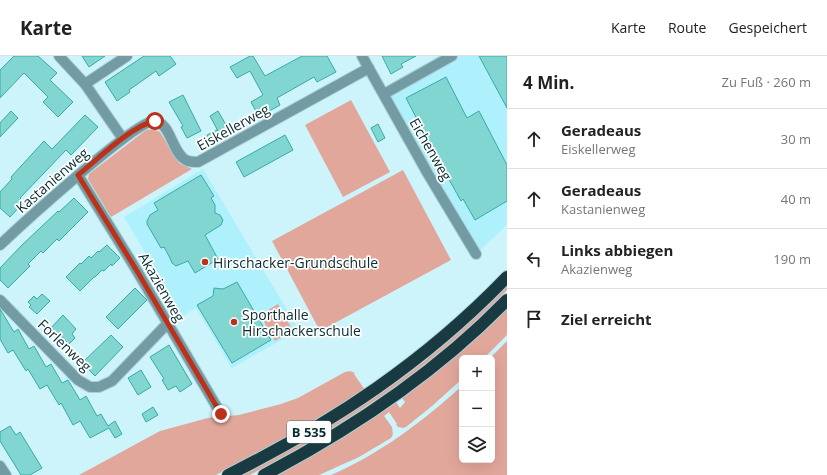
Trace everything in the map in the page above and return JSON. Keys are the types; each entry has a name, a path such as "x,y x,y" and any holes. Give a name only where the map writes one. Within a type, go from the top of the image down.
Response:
{"highway":[{"name":"B 535","path":"228,475 307,433 386,383 413,363 456,327 507,277"},
{"name":"B 535","path":"264,475 344,429 391,398 449,354 507,300"}],"street":[{"path":"59,56 85,84 123,139"},
{"path":"85,84 127,56"},
{"name":"Eichenweg","path":"362,56 428,174 476,254"},
{"path":"384,94 452,56"},
{"name":"Eiskellerweg","path":"123,139 147,123 155,121 162,125 166,130 180,156 186,160 198,162 369,68"},
{"name":"Kastanienweg","path":"0,245 78,175 123,139"},
{"name":"Akazienweg","path":"78,175 137,271 221,414"},
{"name":"Forlenweg","path":"0,300 78,380 90,387 99,387 112,381 167,324"},
{"path":"0,466 6,475"}],"shaded area":[{"path":"438,56 507,56 507,225 476,254 385,87"},
{"path":"351,100 390,172 343,197 305,125"},
{"path":"154,129 160,132 179,163 192,169 111,217 88,179 89,174 146,130"},
{"name":"Hirschacker-Grundschule","path":"203,169 299,330 232,368 196,308 183,316 124,217"},
{"path":"403,170 451,260 320,331 272,241"},
{"path":"507,286 507,290 449,345 386,393 353,415 285,456 250,475 243,475 314,436 383,392 416,368 447,342 478,315"},
{"path":"278,304 293,331 275,341 260,315"},
{"path":"507,308 507,335 487,355 459,355 459,382 432,406 403,428 398,427 389,412 384,416 392,427 393,434 391,438 359,457 319,475 276,475 349,433 396,402 400,408 405,402 402,398"},
{"path":"507,341 507,475 331,475 349,467 384,447 432,412 459,389 459,463 495,463 495,355 493,355"},
{"path":"350,371 355,373 354,374 365,390 298,431 216,475 79,475 160,431 208,418 239,415 281,404 298,398 345,372"}],"building":[{"path":"14,56 38,56 57,73 50,80 73,102 58,117 43,102 48,97 24,73 0,98 0,70"},
{"path":"82,56 105,56 89,67"},
{"path":"144,56 170,56 176,64 159,76 156,71 129,90 130,92 117,101 105,82"},
{"path":"250,56 253,56 265,76 302,56 327,56 336,72 317,82 314,77 277,98 280,105 259,117 251,102 263,95 250,71 237,78 230,67"},
{"path":"382,56 416,56 401,64 403,67 391,74"},
{"path":"479,56 507,56 507,108"},
{"path":"446,77 467,118 479,111 507,165 507,201 475,220 463,199 461,201 441,165 439,166 434,157 436,156 406,98"},
{"path":"183,95 201,131 187,138 181,127 183,126 169,102"},
{"path":"11,111 18,118 0,137 0,123"},
{"path":"218,111 229,130 220,135 221,137 211,143 207,135 217,130 219,133 210,116"},
{"path":"85,115 98,127 71,155 66,150 20,198 24,202 10,217 0,208 0,192 12,179 11,177 44,141 52,149"},
{"path":"378,124 385,138 378,142 371,128"},
{"path":"285,135 293,150 244,177 236,162"},
{"path":"201,175 214,196 211,198 215,205 215,213 220,215 223,220 221,225 205,235 218,259 195,273 188,261 176,266 172,263 164,247 161,248 147,224 147,221 150,215 158,210 154,203"},
{"path":"74,198 88,212 59,241 57,239 43,253 41,251 28,264 30,266 8,288 0,280 0,268 22,245"},
{"path":"107,245 120,258 112,266 111,264 104,271 102,270 80,291 66,277 80,263 81,264 89,256 91,258"},
{"name":"Sporthalle Hirschackerschule","path":"237,282 271,340 232,363 197,305 213,296 214,288 223,289"},
{"path":"135,288 147,300 118,329 106,317"},
{"path":"42,294 50,301 37,314 29,307 31,305 28,302 34,296 37,299"},
{"path":"0,309 14,332 18,329 29,349 34,346 46,367 51,364 62,383 68,380 80,400 86,396 97,416 101,414 108,426 115,421 122,434 115,438 109,428 90,438 80,421 73,425 61,403 59,405 47,385 40,389 28,369 26,371 13,350 8,353 0,339"},
{"path":"63,315 76,329 72,334 75,338 69,344 59,334 57,336 50,329"},
{"path":"111,335 123,347 95,376 82,363"},
{"path":"169,345 192,384 180,392 176,386 168,390 162,380 164,379 150,357"},
{"path":"141,370 151,387 138,395 128,378"},
{"path":"153,407 158,415 146,422 142,414"},
{"path":"10,426 16,435 20,432 42,468 30,475 21,475 0,441 0,432"}],"place":[{"name":"Hirschacker-Grundschule","path":"205,262"},
{"name":"Sporthalle Hirschackerschule","path":"234,322"}],"route":[{"path":"155,121 147,123 123,139 78,175 137,271 221,414"}]}
